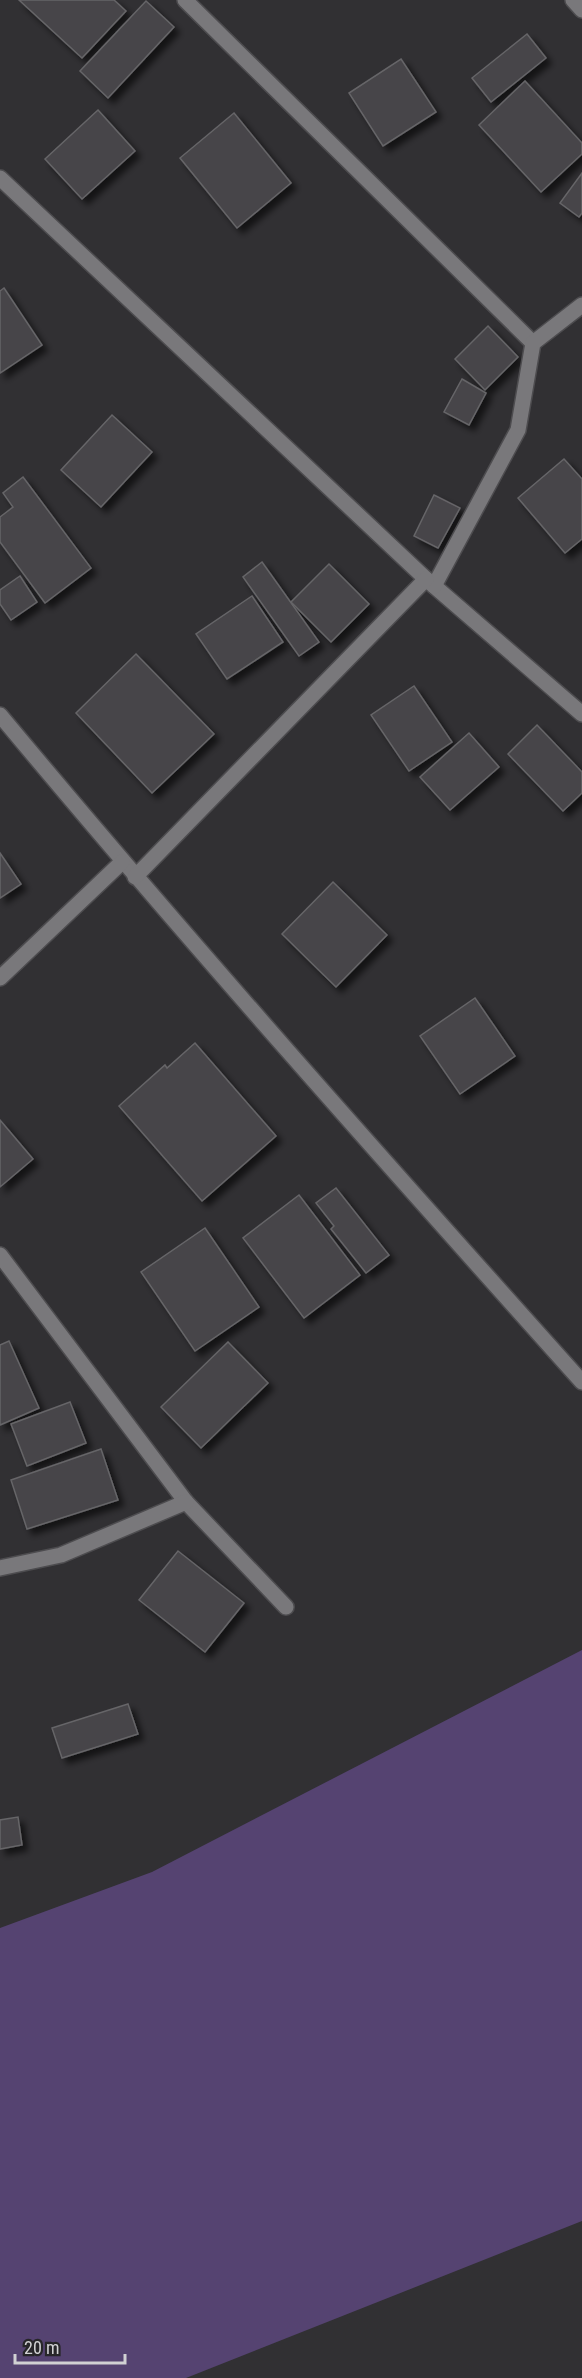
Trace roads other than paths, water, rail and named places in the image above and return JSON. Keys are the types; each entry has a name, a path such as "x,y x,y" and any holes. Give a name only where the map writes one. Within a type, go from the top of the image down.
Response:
{"street":[{"path":"185,0 533,343"},
{"path":"573,0 582,10"},
{"path":"0,178 430,583 582,714"},
{"path":"135,877 430,583 518,430 533,343 582,305"},
{"path":"0,715 135,877 582,1382"},
{"path":"0,978 122,862"},
{"path":"0,1255 186,1502 286,1607"},
{"path":"0,1568 61,1555 186,1502"}]}
